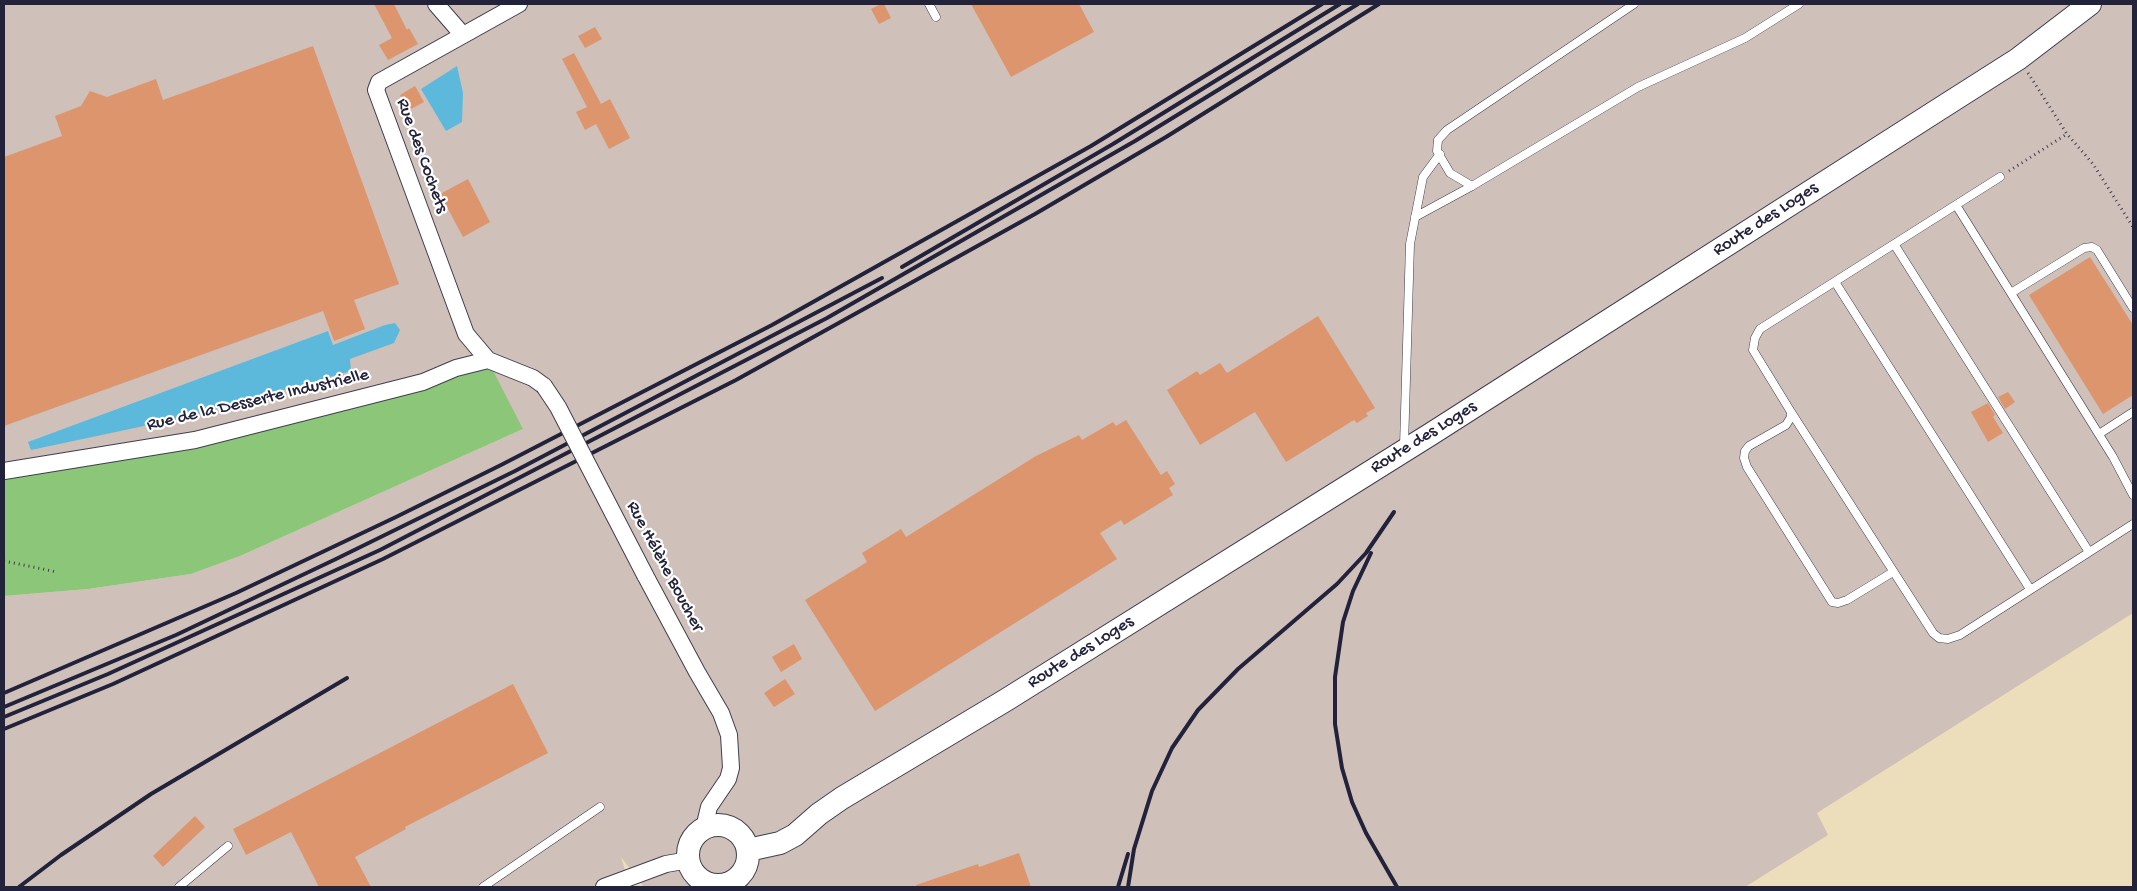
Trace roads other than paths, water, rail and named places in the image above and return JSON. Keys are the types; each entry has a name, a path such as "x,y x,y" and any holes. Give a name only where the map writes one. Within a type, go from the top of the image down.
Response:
{"street":[{"path":"436,4 462,34"},
{"name":"Rue des Cochets","path":"488,360 466,334 461,322 376,90 380,82 452,42 462,34 519,4"},
{"name":"Route des Loges","path":"748,850 780,843 795,835 819,814 842,798 1006,700 1404,451 2018,59 2090,4"},
{"name":"Rue Hélène Boucher","path":"488,360 533,378 544,386 558,407 697,672 721,713 729,735 731,768 728,779 708,807 704,828"},
{"name":"Rue de la Desserte Industrielle","path":"4,471 195,440 413,384 456,368 488,360"},
{"path":"712,825 725,825 738,832 747,844 748,850 746,867 736,880 722,886 703,881 696,875 688,860 688,850 694,836 704,828 712,825"},
{"path":"604,887 666,864 688,860"}],"lane":[{"path":"929,4 936,17"},
{"path":"1472,186 1450,173 1438,151 1438,140 1447,130 1634,4"},
{"path":"1415,217 1472,186 1638,87 1745,38 1799,4"},
{"path":"1404,451 1409,258 1423,177 1440,154"},
{"path":"2000,176 1760,329 1755,338 1753,350 1932,633 1939,638 1948,639 1960,635 2133,524"},
{"path":"1956,205 2099,434 2133,495"},
{"path":"1894,244 2089,552"},
{"path":"2010,293 2084,248 2092,247 2097,250 2133,308"},
{"path":"1835,282 2030,589"},
{"path":"1791,412 1791,418 1786,425 1749,446 1745,451 1744,458 1746,467 1828,597 1832,602 1838,603 1847,600 1893,572"},
{"path":"2099,434 2133,412"},
{"path":"483,887 600,807"},
{"path":"179,887 228,846"}],"water":[{"path":"457,66 463,93 462,122 446,131 421,89"},
{"path":"395,323 400,330 394,343 350,359 351,371 191,416 31,450 28,442 328,331 333,345"}],"railway":[{"path":"4,693 236,593 396,517 772,325 1091,146 1322,4"},
{"path":"902,267 1113,144 1340,4"},
{"path":"4,717 108,674 380,550 827,318 1135,141 1358,4"},
{"path":"4,729 113,684 383,559 736,380 1035,214 1166,137 1379,4"},
{"path":"4,707 176,635 336,559 515,471 882,278"},
{"path":"1128,887 1134,849 1152,791 1172,748 1198,710 1238,669 1337,584 1366,553 1394,512"},
{"path":"1371,553 1353,591 1343,622 1335,677 1335,724 1342,768 1352,802 1366,833 1397,887"},
{"path":"19,887 61,855 151,794 347,678"},
{"path":"1118,887 1128,854"}]}
